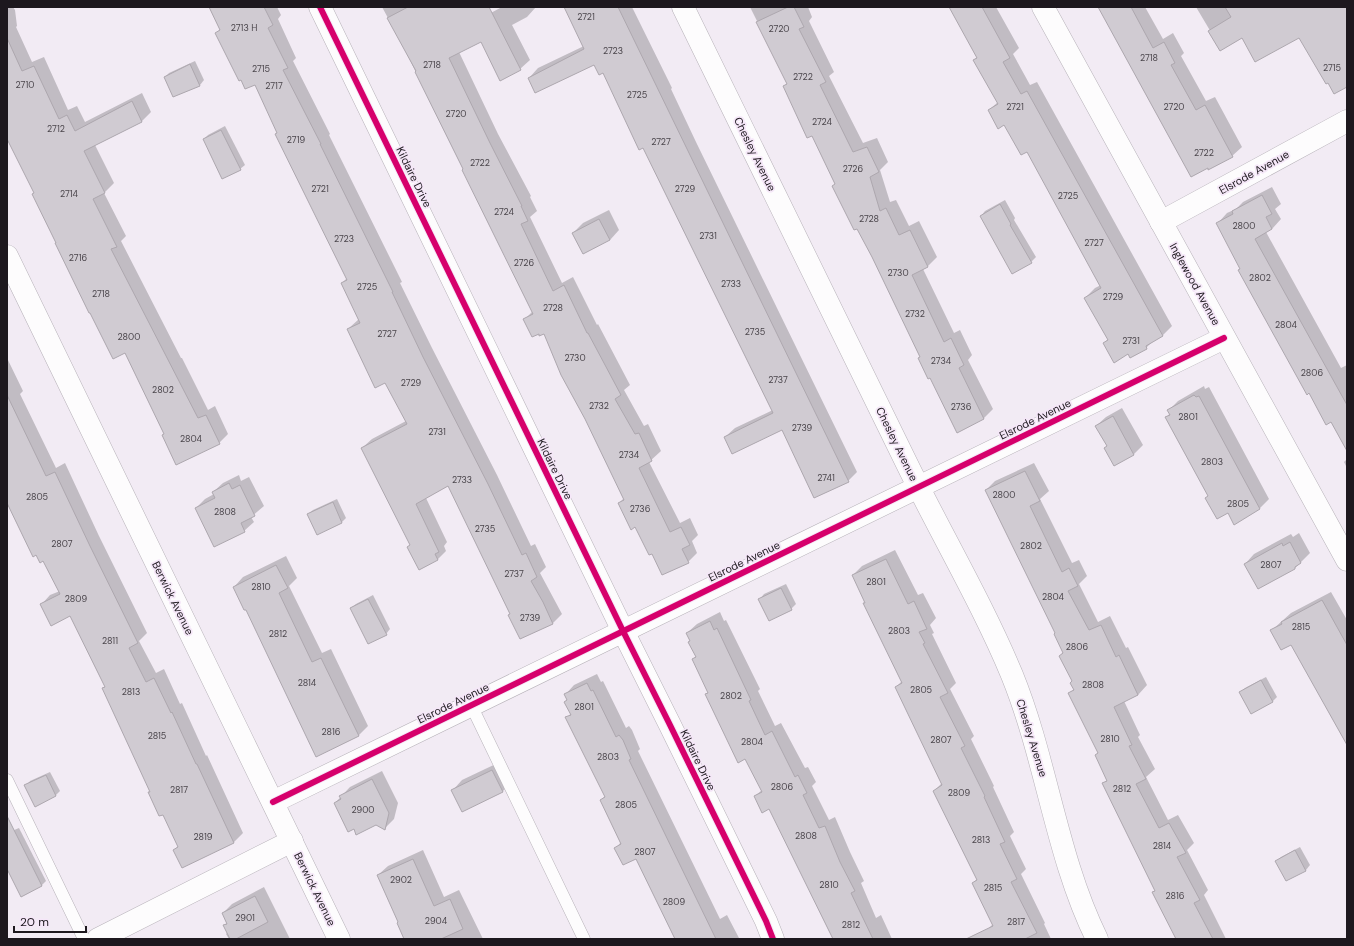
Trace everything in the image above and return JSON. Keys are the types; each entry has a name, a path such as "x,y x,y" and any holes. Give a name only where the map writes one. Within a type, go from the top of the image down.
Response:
{"street":[{"name":"Kildaire Drive","path":"320,7 623,631 766,921 773,939"},
{"name":"Chesley Avenue","path":"683,7 918,487 990,626 1012,676 1028,719 1076,889 1097,939"},
{"name":"Inglewood Avenue","path":"1043,7 1347,560"},
{"name":"Elsrode Avenue","path":"1161,222 1347,121"},
{"name":"Berwick Avenue","path":"7,256 340,939"},
{"name":"Elsrode Avenue","path":"273,802 1224,338"},
{"path":"98,939 292,841"}],"lane":[{"path":"471,705 584,939"},
{"path":"7,780 84,939"}],"building":[{"path":"209,7 264,7 273,25 268,28 288,68 283,70 321,144 423,357 488,484 522,555 526,553 537,577 531,581 553,624 520,639 508,615 510,614 448,486 416,504 439,552 435,554 438,560 419,570 407,547 410,545 361,448 407,424 385,383 375,388 347,329 360,323 341,283 347,280 275,134 277,133 255,85 245,89 241,80 239,81 215,33 220,30"},
{"path":"408,7 489,7 521,70 500,81 481,42 449,58 522,206 528,221 521,224 553,291 564,285 587,333 621,395 615,399 635,434 639,433 652,461 639,468 670,532 681,527 690,545 682,549 689,563 662,575 652,554 649,555 635,527 631,530 618,503 624,500 585,419 561,375 544,334 539,336 539,334 532,337 523,319 533,314 462,170 463,169 415,72 416,71 387,18"},
{"path":"564,7 618,7 849,482 814,498 782,430 732,454 724,437 773,413 643,148 639,150 603,73 599,75 594,65 535,93 528,78 584,49"},
{"path":"788,7 794,7 804,27 799,29 826,82 820,85 853,152 867,147 879,172 870,177 880,211 886,208 899,235 910,230 928,267 912,275 944,342 951,338 964,365 959,368 984,419 957,433 930,378 928,379 918,358 920,357 872,257 857,229 854,230 832,186 835,184 812,136 807,138 783,86 787,84 756,22"},
{"path":"949,7 982,7 1010,58 1003,62 1021,94 1027,91 1163,336 1146,346 1147,349 1130,358 1128,354 1114,363 1103,343 1108,340 1084,298 1101,288 1027,152 1021,155 1004,125 998,129 988,110 998,104 973,60 977,58"},
{"path":"1098,7 1131,7 1153,48 1164,42 1175,63 1171,65 1196,110 1205,105 1233,157 1191,177"},
{"path":"1225,7 1347,7 1347,87 1334,94 1328,83 1326,84 1299,38 1255,62 1242,38 1220,51 1208,31 1231,17"},
{"path":"7,38 22,71 34,66 59,119 67,115 75,131 132,101 142,122 84,151 105,193 93,199 117,247 111,249 198,418 206,415 220,444 176,465 162,435 164,434 125,353 113,359 89,313 32,194 34,193 7,139"},
{"path":"190,64 200,86 173,97 164,77"},
{"path":"221,130 241,170 222,179 203,139"},
{"path":"1262,195 1272,214 1266,217 1272,229 1255,239 1347,405 1347,451 1331,422 1326,425 1309,393 1307,395 1238,270 1240,269 1216,223 1233,214 1232,211"},
{"path":"1000,204 1011,224 1010,225 1032,263 1012,274 980,216"},
{"path":"599,219 610,240 583,254 572,233"},
{"path":"7,395 46,476 55,472 138,643 129,648 146,682 154,678 171,713 172,712 234,843 182,868 173,850 178,847 163,815 159,816 148,792 150,792 102,688 105,687 70,616 51,626 40,604 60,594 43,561 40,563 36,555 33,557 7,503"},
{"path":"1194,395 1196,397 1199,396 1260,509 1234,525 1228,513 1217,519 1205,498 1208,496 1165,417 1170,415 1167,410"},
{"path":"1113,416 1134,455 1114,466 1104,448 1107,446 1095,426"},
{"path":"1025,471 1040,501 1030,506 1062,572 1069,568 1078,586 1068,591 1089,630 1101,625 1116,657 1119,655 1138,695 1114,707 1132,745 1129,746 1146,779 1136,784 1159,828 1169,823 1186,853 1177,857 1200,900 1194,903 1213,939 1176,939 1152,892 1155,891 1102,783 1107,781 1095,755 1098,753 1068,693 1074,690 1070,683 1072,681 1059,656 1063,653 1054,634 1055,633 985,490"},
{"path":"229,483 232,489 240,485 255,516 241,523 245,532 214,547 195,508 215,498 212,492"},
{"path":"333,502 342,523 317,535 307,514"},
{"path":"1290,542 1301,563 1295,567 1295,569 1258,589 1244,564 1282,543 1283,546"},
{"path":"886,559 908,604 914,601 927,629 919,632 925,643 923,644 948,693 940,697 965,746 961,748 985,796 984,797 1005,842 1000,844 1017,879 1011,882 1037,933 1025,939 966,939 993,926 972,883 977,880 933,791 942,785 895,687 902,683 863,603 865,603 852,575"},
{"path":"276,565 288,588 279,593 312,662 321,658 359,736 316,757 246,610 244,610 233,587"},
{"path":"781,588 792,610 769,621 758,599"},
{"path":"368,599 387,635 368,644 350,608"},
{"path":"1322,600 1347,645 1347,745 1291,645 1281,650 1270,630 1282,624 1281,622"},
{"path":"710,621 714,630 717,628 751,700 749,701 765,735 772,731 795,777 798,775 807,793 803,795 819,828 825,826 840,862 855,891 851,893 873,939 833,939 769,809 762,813 754,796 762,792 745,759 738,763 705,694 708,693 692,659 696,657 688,642 690,641 686,633"},
{"path":"1261,680 1273,702 1251,714 1239,692"},
{"path":"587,683 591,691 593,690 616,737 619,735 623,740 631,759 629,760 716,939 675,939 636,859 623,865 614,848 621,844 600,800 605,797 565,717 571,715 564,702 567,700 564,694"},
{"path":"492,770 503,792 462,812 451,790"},
{"path":"46,775 56,796 35,807 24,785"},
{"path":"372,779 389,813 385,830 376,825 356,835 354,829 348,832 334,803 341,799 339,796"},
{"path":"7,816 42,886 21,897 7,869"},
{"path":"1295,850 1306,871 1286,881 1275,861"},
{"path":"413,859 434,906 450,899 463,929 441,939 404,939 377,875"},
{"path":"255,896 268,922 236,939 230,939 223,925 227,924 222,913"}],"cycle path":[{"path":"320,7 623,631 766,921 773,939"},
{"path":"273,802 1224,338"}]}
